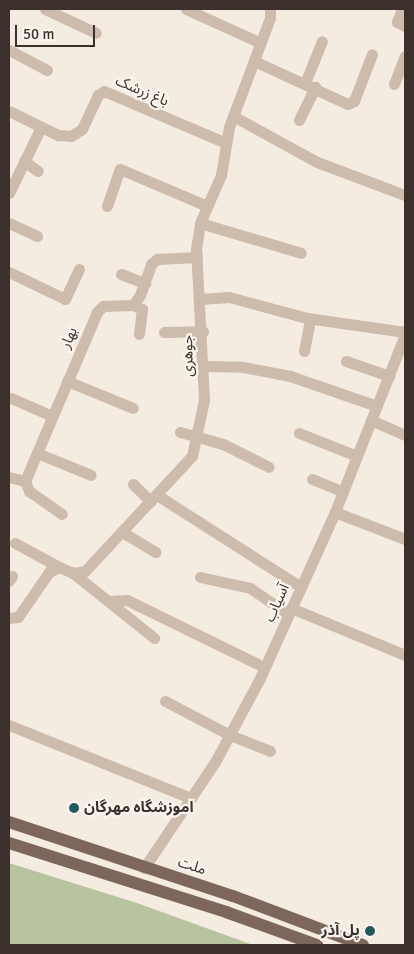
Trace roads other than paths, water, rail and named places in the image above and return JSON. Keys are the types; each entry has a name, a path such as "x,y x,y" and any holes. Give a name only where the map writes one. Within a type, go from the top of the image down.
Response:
{"main road":[{"name":"ملت","path":"9,822 233,896 363,945"},
{"path":"9,843 226,912 317,945"}],"street":[{"path":"45,9 96,33"},
{"path":"186,9 261,43"},
{"name":"جوهری","path":"73,573 85,571 192,456 198,436 204,400 203,331 197,257 200,223 222,175 226,143 233,116 261,43 270,9"},
{"path":"402,9 397,22 405,26"},
{"path":"299,120 322,41"},
{"path":"9,50 47,70"},
{"path":"254,60 351,103 372,54"},
{"path":"394,84 405,56"},
{"name":"باغ زرشک","path":"9,111 64,137 80,132 98,95 104,91 226,143"},
{"path":"233,116 317,162 405,195"},
{"path":"10,185 40,127"},
{"path":"24,161 38,171"},
{"path":"107,206 120,169 207,206"},
{"path":"9,223 37,236"},
{"path":"200,223 300,253"},
{"path":"139,334 142,309 133,305 145,283 151,264 157,259 197,257"},
{"path":"9,272 65,299 79,269"},
{"path":"121,274 145,283"},
{"path":"200,299 229,297 310,319 405,337"},
{"name":"بهار","path":"25,481 97,312 104,306 133,305"},
{"path":"304,351 310,319"},
{"path":"164,332 203,331"},
{"name":"آسیاب","path":"144,868 230,735 264,668 335,512 405,337"},
{"path":"346,361 389,376"},
{"path":"204,366 242,366 290,376 377,406"},
{"path":"67,381 133,408"},
{"path":"11,398 52,416"},
{"path":"371,420 405,435"},
{"path":"180,432 198,436 268,467"},
{"path":"299,433 357,456"},
{"path":"36,454 91,476"},
{"path":"9,477 25,481 29,490 62,514"},
{"path":"312,479 342,491"},
{"path":"133,484 154,499 301,587"},
{"path":"335,512 405,539"},
{"path":"122,532 155,552"},
{"path":"15,543 73,573 154,638"},
{"path":"10,619 18,617 49,572 59,567"},
{"path":"200,576 250,588 290,611 405,655"},
{"path":"108,601 127,600 264,668"},
{"path":"165,701 230,735 270,751"},
{"path":"9,725 191,798"}],"place":[{"name":"اموزشگاه مهرگان","path":"74,808"},
{"name":"پل آذر","path":"370,931"}]}
